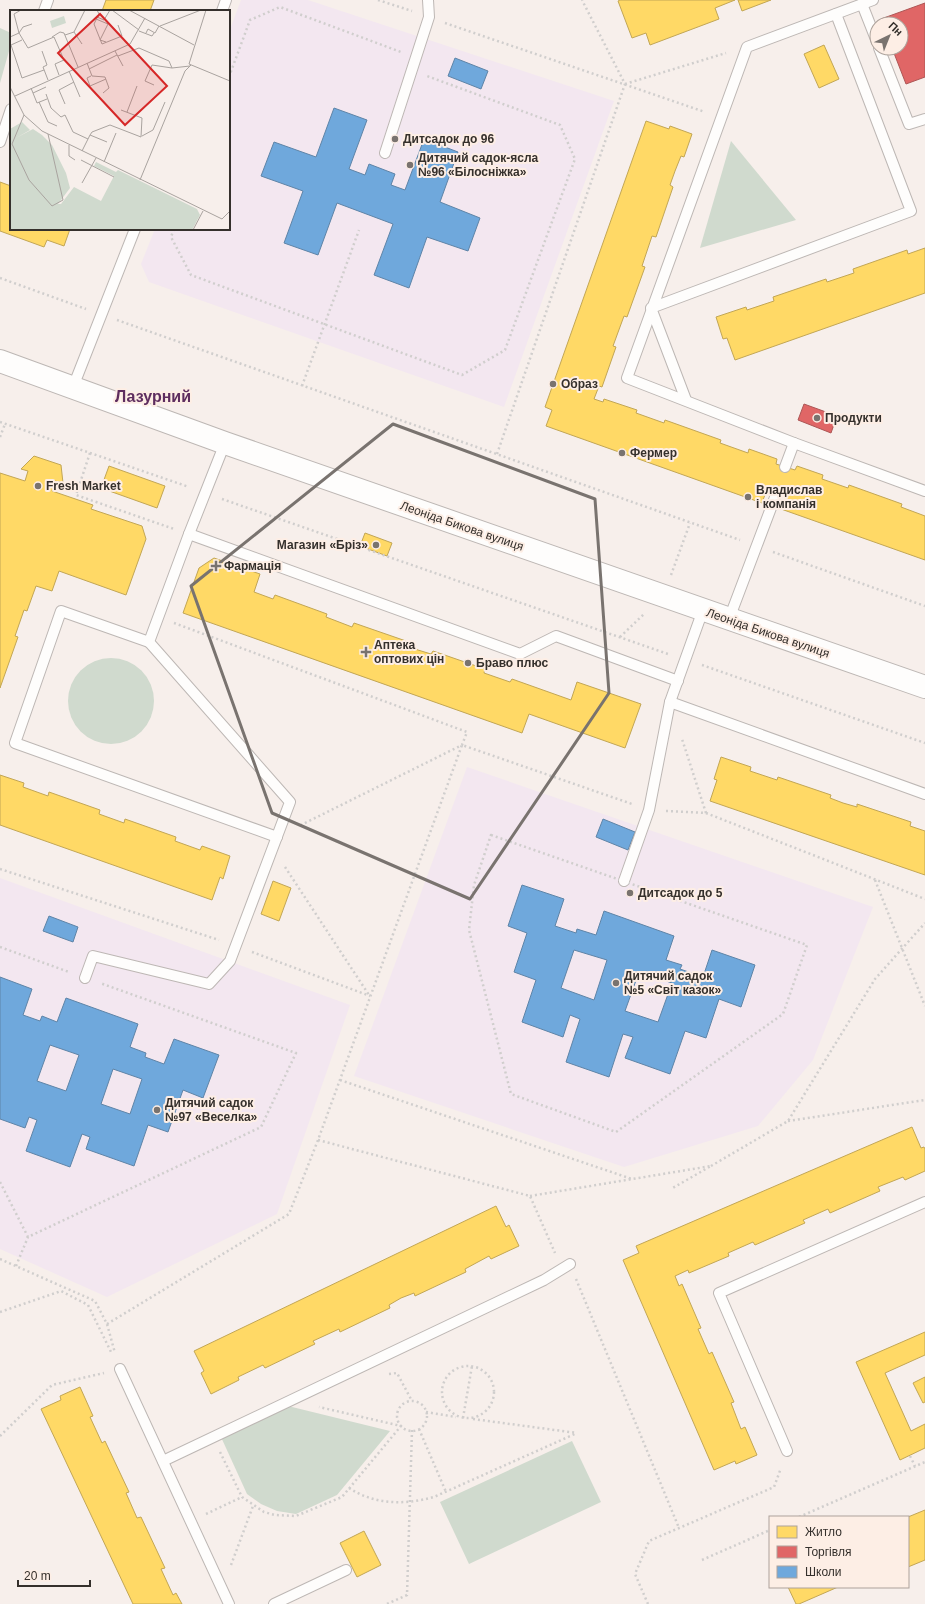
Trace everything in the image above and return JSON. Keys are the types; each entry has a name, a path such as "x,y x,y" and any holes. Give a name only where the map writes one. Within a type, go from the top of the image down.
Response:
{"street":[{"name":"Леоніда Бикова вулиця","path":"0,361 225,443 925,687"}],"lane":[{"path":"44,10 48,0"},
{"path":"222,10 226,0"},
{"path":"384,153 429,17 428,0"},
{"path":"873,0 747,47 651,308 627,378 794,443 925,491"},
{"path":"862,4 869,22"},
{"path":"651,308 911,210 836,14"},
{"path":"882,56 910,124 925,119"},
{"path":"0,142 10,112"},
{"path":"73,387 136,230"},
{"path":"651,308 686,400"},
{"path":"149,642 225,443"},
{"path":"786,467 794,443"},
{"path":"729,619 757,547 776,492"},
{"path":"189,534 520,654 556,636 678,681"},
{"path":"624,881 650,810 670,702 704,610"},
{"path":"85,978 93,956 209,984 230,961 235,946 277,838 290,802 149,642 61,611 15,743 277,838"},
{"path":"670,702 925,794"},
{"path":"787,1451 719,1293 925,1202"},
{"path":"163,1461 544,1280 570,1264"},
{"path":"120,1369 229,1604"},
{"path":"274,1604 346,1570"}],"path":[{"path":"378,0 721,117"},
{"path":"497,454 625,84 582,0"},
{"path":"230,74 250,20 280,8 416,57"},
{"path":"625,84 747,47"},
{"path":"174,230 171,237 191,275 462,375 505,350 575,159 560,124 412,70"},
{"path":"302,386 359,230"},
{"path":"0,278 925,606"},
{"path":"0,422 925,743"},
{"path":"0,437 5,424"},
{"path":"90,454 76,495 189,534"},
{"path":"107,1324 289,1214 318,1140 467,732 158,617"},
{"path":"670,702 706,813"},
{"path":"277,838 462,745 650,810 706,813 925,900"},
{"path":"491,835 624,881 807,944 783,1014 616,1132 511,1094 469,930 474,885 491,835"},
{"path":"272,848 370,996"},
{"path":"0,869 235,946 370,996"},
{"path":"875,880 925,1006"},
{"path":"788,1121 875,979 925,924"},
{"path":"0,948 296,1053 261,1127 28,1237 16,1266"},
{"path":"340,1080 632,1179"},
{"path":"671,1189 788,1121 925,1100"},
{"path":"318,1140 530,1196 711,1166"},
{"path":"0,1182 28,1237"},
{"path":"530,1196 556,1256 570,1264 679,1528"},
{"path":"0,1259 95,1301 107,1324 120,1369"},
{"path":"0,1312 61,1292 88,1305 120,1369"},
{"path":"368,1364 375,1376 397,1373 412,1401"},
{"path":"463,1366 472,1366 487,1374 493,1384 494,1396 492,1405 487,1411 472,1419 455,1416 448,1410 443,1402 441,1393 447,1376 454,1370 463,1366"},
{"path":"463,1418 472,1366"},
{"path":"0,1436 52,1385 120,1369"},
{"path":"291,1400 412,1430 419,1429 425,1422 426,1412 421,1404 412,1401 403,1404 397,1416 400,1426"},
{"path":"349,1488 367,1498 391,1502 410,1503 434,1498 577,1433 426,1412"},
{"path":"213,1437 242,1497 253,1506 264,1512 275,1515 296,1516 342,1497 400,1426"},
{"path":"419,1429 446,1492"},
{"path":"387,1604 407,1595 412,1430"},
{"path":"648,1604 635,1574 649,1541 774,1487 787,1451"},
{"path":"910,1456 915,1466"},
{"path":"801,1516 925,1462"},
{"path":"191,1522 242,1497"},
{"path":"222,1589 253,1506"},
{"path":"702,1560 769,1530"}],"highlighted area":[{"path":"393,424 595,499 609,693 470,899 272,813 191,586"}],"shaded area":[{"name":"Дитячий садок-ясла №96 «Білосніжка»","path":"241,0 308,0 614,101 504,407 149,282 141,264 155,230 230,230 230,29"},
{"path":"0,28 10,33 10,48 0,83"},
{"path":"731,141 796,220 700,248"},
{"path":"111,658 127,661 135,665 147,677 151,685 154,701 151,717 147,725 135,737 127,741 111,744 95,741 87,737 75,725 71,717 68,701 71,685 75,677 87,665 95,661"},
{"name":"Дитячий садок №5 «Світ казок»","path":"467,767 873,907 813,1060 758,1126 624,1167 354,1076"},
{"name":"Дитячий садок №97 «Веселка»","path":"0,878 350,1005 277,1214 107,1297 0,1249"},
{"path":"288,1406 390,1431 337,1495 296,1514 277,1511 261,1504 247,1494 221,1437"},
{"path":"572,1441 601,1502 469,1564 440,1502"}],"building: Житло":[{"path":"106,0 154,0 150,10 102,10"},
{"path":"735,0 715,8 719,19 650,45 646,33 632,38 618,1"},
{"path":"738,0 771,0 742,11"},
{"path":"824,45 839,79 819,88 804,54"},
{"path":"646,121 669,129 670,126 692,134 684,157 681,156 670,185 673,187 656,237 652,236 642,266 645,267 627,317 624,316 613,346 616,347 602,387 599,386 594,399 603,402 604,399 637,410 636,413 664,423 665,420 721,440 720,443 748,453 749,449 777,459 776,464 795,470 797,466 823,475 822,479 848,488 849,485 902,504 901,507 925,516 925,560 781,509 786,496 777,492 767,489 762,503 546,426 552,410 545,407"},
{"path":"0,182 10,186 10,230 70,230 64,246 47,240 44,247 0,231"},
{"path":"925,248 925,293 735,360 727,338 723,339 716,317 746,307 747,310 774,301 773,297 826,279 827,282 854,273 853,269 907,250 908,254"},
{"path":"34,456 61,465 63,483 55,481 52,491 93,505 91,509 142,526 146,539 126,595 59,571 52,591 36,586 27,611 24,610 15,636 18,637 0,688 0,473 25,481 28,471 21,469"},
{"path":"109,466 165,486 157,508 101,488"},
{"name":"Магазин «Бріз»","path":"365,533 392,543 387,556 360,546"},
{"path":"214,558 260,574 254,592 273,599 275,595 327,614 326,617 352,627 354,623 406,641 405,645 431,654 433,651 485,669 484,673 510,682 512,679 571,700 577,682 641,704 625,748 529,714 522,733 183,613 199,568"},
{"path":"721,757 751,767 750,771 777,780 778,777 831,795 830,798 843,803 857,807 857,804 911,822 910,826 925,831 925,875 710,801 717,780 714,779"},
{"path":"0,775 24,783 23,787 48,796 49,792 100,810 99,814 124,823 125,819 176,837 175,841 200,850 202,846 230,856 223,879 220,877 212,900 0,825"},
{"path":"273,881 291,888 279,921 261,914"},
{"path":"912,1127 921,1148 924,1147 925,1149 925,1171 905,1180 903,1177 878,1187 880,1191 830,1213 828,1209 803,1220 805,1223 755,1245 753,1242 728,1253 729,1256 689,1273 688,1270 675,1276 679,1286 682,1284 701,1328 698,1329 709,1354 712,1352 734,1402 731,1403 741,1429 745,1427 757,1455 736,1464 735,1461 714,1470 623,1260 639,1253 636,1246"},
{"path":"496,1206 506,1227 509,1225 519,1246 491,1259 489,1256 465,1269 466,1272 415,1296 414,1293 401,1298 389,1305 390,1308 340,1332 339,1329 313,1341 315,1344 265,1368 263,1365 238,1377 239,1380 211,1394 201,1373 204,1371 194,1351"},
{"path":"925,1332 925,1355 885,1373 911,1431 925,1424 925,1448 900,1460 856,1362"},
{"path":"925,1377 925,1402 923,1403 913,1383"},
{"path":"80,1387 93,1416 90,1417 102,1443 105,1441 129,1492 126,1493 137,1518 141,1517 165,1568 161,1569 173,1595 176,1593 182,1604 133,1604 41,1409 61,1400 60,1396"},
{"path":"925,1510 925,1560 909,1567 909,1517"},
{"path":"364,1531 381,1565 357,1577 340,1543"},
{"path":"788,1588 836,1588 799,1604 796,1604"}],"building: Торгівля":[{"path":"925,3 925,77 906,84 895,56 909,56 909,16 889,16"},
{"name":"Продукти","path":"804,404 837,416 831,433 798,420"}],"building: Школи":[{"path":"455,58 488,71 481,89 448,76"},
{"path":"334,108 367,120 349,169 365,175 369,164 395,174 391,185 405,190 424,139 458,152 440,202 480,218 468,251 427,237 409,288 374,275 393,224 337,203 318,255 284,243 303,191 261,176 274,142 316,157"},
{"path":"603,819 635,832 628,850 596,837"},
{"path":"522,885 564,899 555,926 576,933 577,929 596,935 604,911 674,936 666,960 682,965 680,969 703,977 712,950 755,965 741,1007 719,999 706,1038 685,1031 670,1074 625,1058 633,1037 623,1034 609,1077 566,1062 580,1019 570,1015 563,1037 522,1022 536,980 514,972 527,933 508,926","holes":["574,950 607,960 594,1000 561,988","639,972 672,983 658,1022 625,1011"]},
{"path":"49,916 78,927 73,942 43,931"},
{"path":"0,977 32,989 23,1015 40,1021 42,1016 57,1022 66,998 138,1024 130,1047 146,1053 145,1057 164,1064 174,1039 219,1055 203,1098 183,1090 168,1132 148,1125 134,1166 86,1149 90,1137 82,1134 70,1167 26,1151 37,1120 29,1117 25,1128 0,1119","holes":["50,1045 79,1055 66,1091 37,1081","113,1069 142,1079 130,1114 101,1104"]}],"place":[{"name":"Дитсадок до 96","path":"395,139"},
{"name":"Дитячий садок-ясла №96 «Білосніжка»","path":"410,165"},
{"name":"Образ","path":"553,384"},
{"name":"Продукти","path":"817,418"},
{"name":"Фермер","path":"622,453"},
{"name":"Fresh Market","path":"38,486"},
{"name":"Владислав і компанія","path":"748,497"},
{"name":"Магазин «Бріз»","path":"376,545"},
{"name":"Фармація","path":"216,566"},
{"name":"Аптека оптових цін","path":"366,652"},
{"name":"Браво плюс","path":"468,663"},
{"name":"Дитсадок до 5","path":"630,893"},
{"name":"Дитячий садок №5 «Світ казок»","path":"616,983"},
{"name":"Дитячий садок №97 «Веселка»","path":"157,1110"}],"district":[{"name":"Лазурний","path":"153,396"}]}
